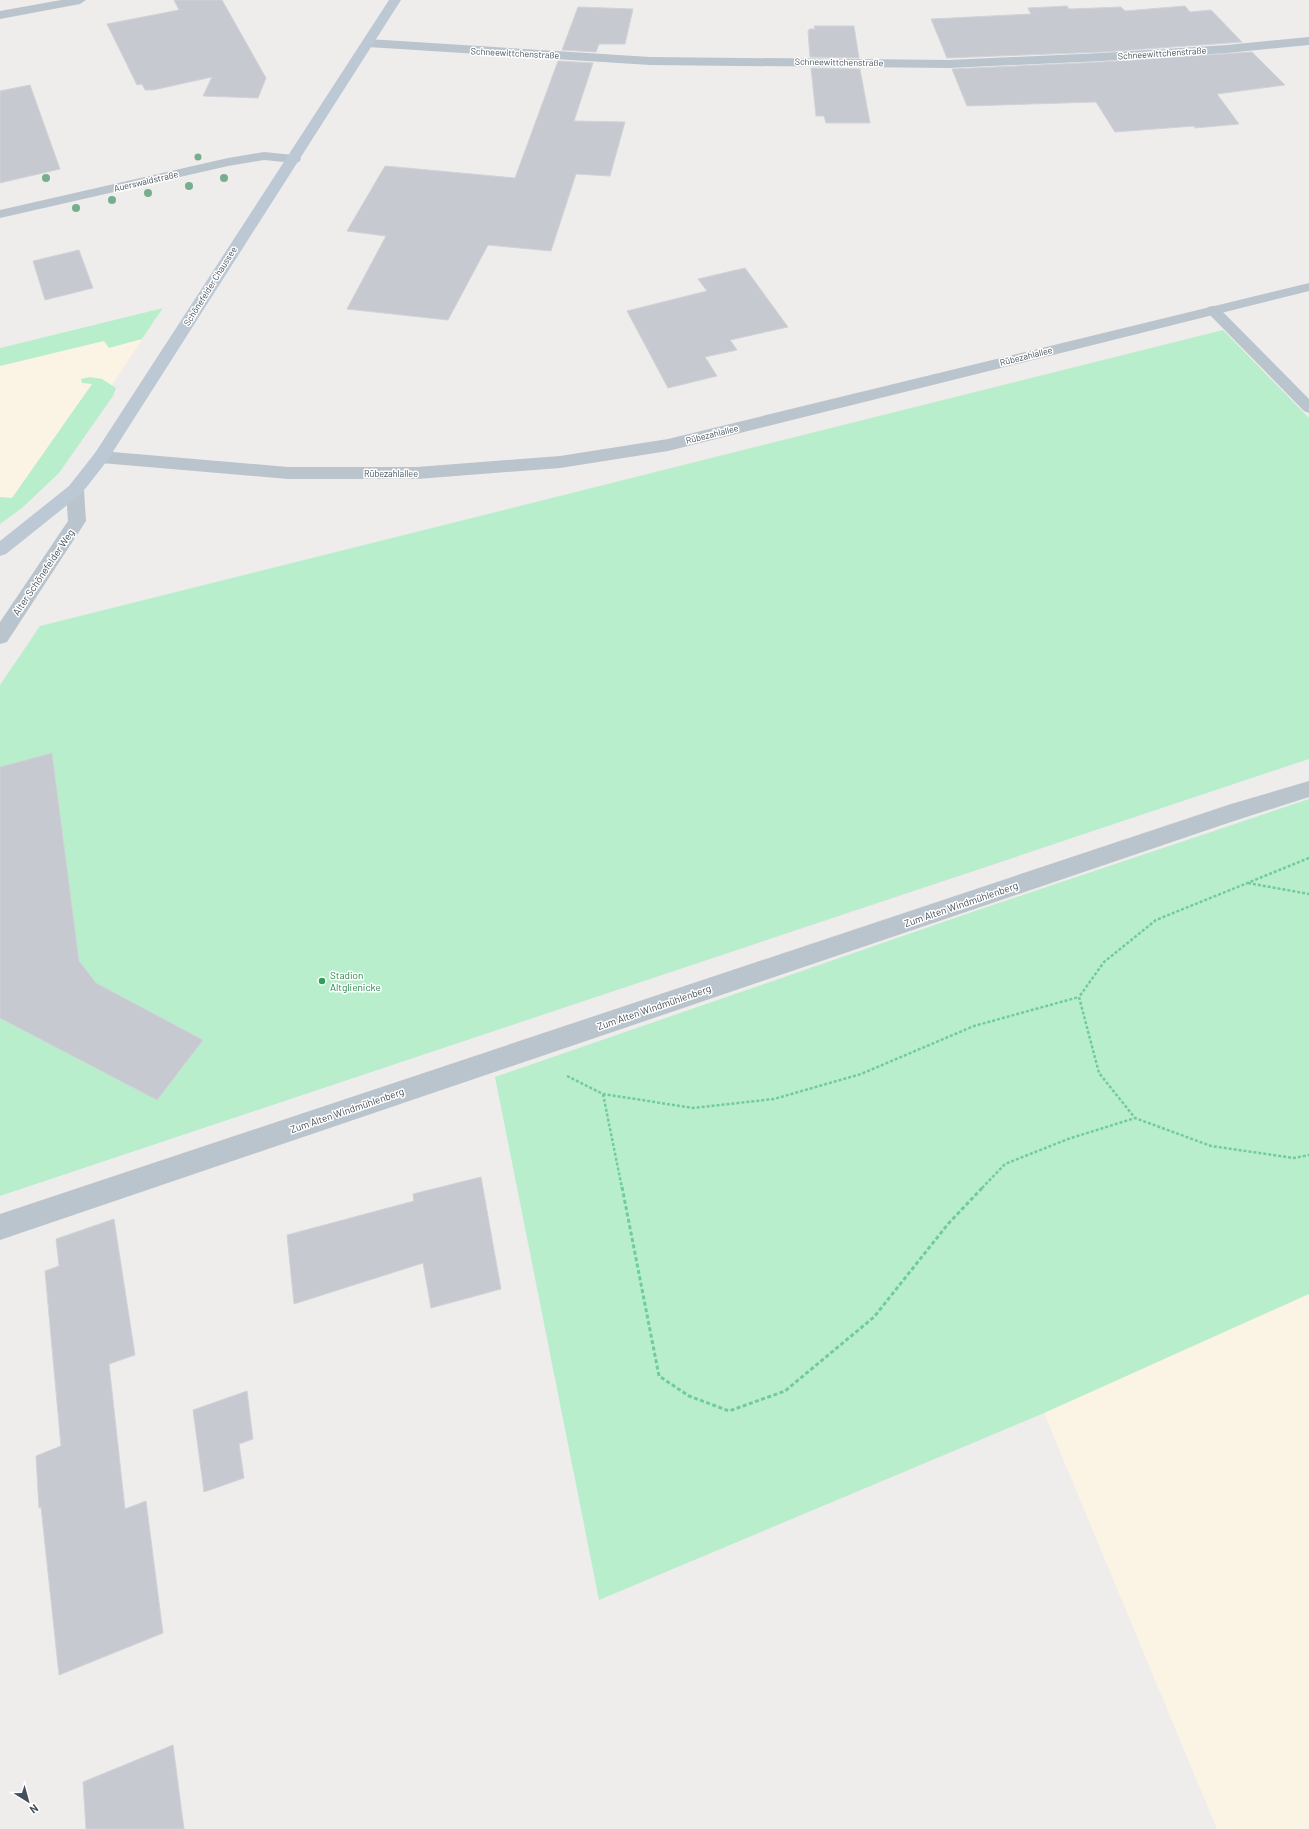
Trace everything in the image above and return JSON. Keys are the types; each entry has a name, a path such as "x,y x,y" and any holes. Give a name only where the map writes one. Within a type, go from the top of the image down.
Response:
{"main road":[{"name":"Schönefelder Chaussee","path":"0,550 75,490 101,457 241,236 294,159 395,0"}],"street":[{"path":"0,15 80,0"},
{"name":"Schneewittchenstraße","path":"368,44 650,60 949,64 1102,57 1227,49 1309,41"},
{"name":"Auerswaldstraße","path":"0,214 228,162 264,156 294,159"},
{"name":"Rübezahlallee","path":"101,457 296,473 417,473 560,462 668,445 1309,287"},
{"name":"Alter Schönefelder Weg","path":"2,630 77,522 75,490"},
{"name":"Zum Alten Windmühlenberg","path":"0,1228 518,1052 1231,813 1309,789"}],"lane":[{"path":"1213,310 1309,408"}],"path":[{"path":"518,1052 603,1094 693,1108 774,1099 861,1074 974,1026 1079,997 1104,962 1156,920 1309,858"},
{"path":"1247,883 1309,894"},
{"path":"1079,997 1099,1073 1135,1118 1211,1146 1294,1158 1309,1155"},
{"path":"603,1094 659,1376 689,1396 729,1412 785,1391 874,1317 948,1224 1006,1164 1068,1139 1135,1118"}],"shaded area":[{"path":"163,308 54,472 22,508 0,519 0,348"},
{"path":"1309,1294 1309,1829 1217,1829 1044,1413"}],"green space":[{"path":"163,308 142,339 109,348 104,341 0,366 0,348"},
{"name":"Stadion Altglienicke","path":"1223,330 1309,418 1309,759 0,1196 0,685 40,626"},
{"path":"90,377 102,379 116,388 113,396 59,473 22,508 0,524 0,497 12,498 92,384 82,383 81,379"},
{"path":"1309,799 1309,1294 1044,1413 599,1600 495,1077 975,911"}],"building":[{"path":"174,0 222,0 266,78 258,98 203,96 212,77 153,90 145,90 142,84 137,85 107,24 179,10"},
{"path":"1067,6 1069,9 1121,7 1125,11 1185,6 1190,12 1211,10 1242,42 1102,52 947,58 931,19 1031,14 1028,8"},
{"path":"578,7 633,9 625,44 599,44 596,52 562,50"},
{"path":"814,26 854,26 859,58 810,57 808,31 809,29 815,29"},
{"path":"1252,52 1285,85 1217,94 1239,124 1195,128 1194,126 1115,132 1096,102 967,106 952,69 1102,62"},
{"path":"558,61 593,63 574,121 625,122 610,176 576,174 551,251 488,245 448,320 347,309 386,236 347,231 385,166 515,178"},
{"path":"811,68 860,69 870,123 826,123 824,116 816,116"},
{"path":"30,85 60,169 0,183 0,91"},
{"path":"79,250 93,288 45,300 33,261"},
{"path":"745,268 788,327 730,340 737,350 705,357 717,376 668,388 627,311 707,291 698,279"},
{"path":"52,753 79,961 96,983 203,1040 157,1100 0,1018 0,767"},
{"path":"481,1177 501,1289 431,1308 423,1263 294,1304 287,1235 414,1201 413,1194"},
{"path":"114,1219 135,1355 109,1364 125,1509 146,1501 163,1633 59,1675 41,1507 39,1508 36,1456 61,1446 45,1271 59,1266 56,1239"},
{"path":"247,1391 253,1439 239,1444 244,1478 204,1492 193,1410"},
{"path":"173,1745 184,1829 86,1829 83,1782"}],"place":[{"name":"Stadion Altglienicke","path":"322,981"}]}
